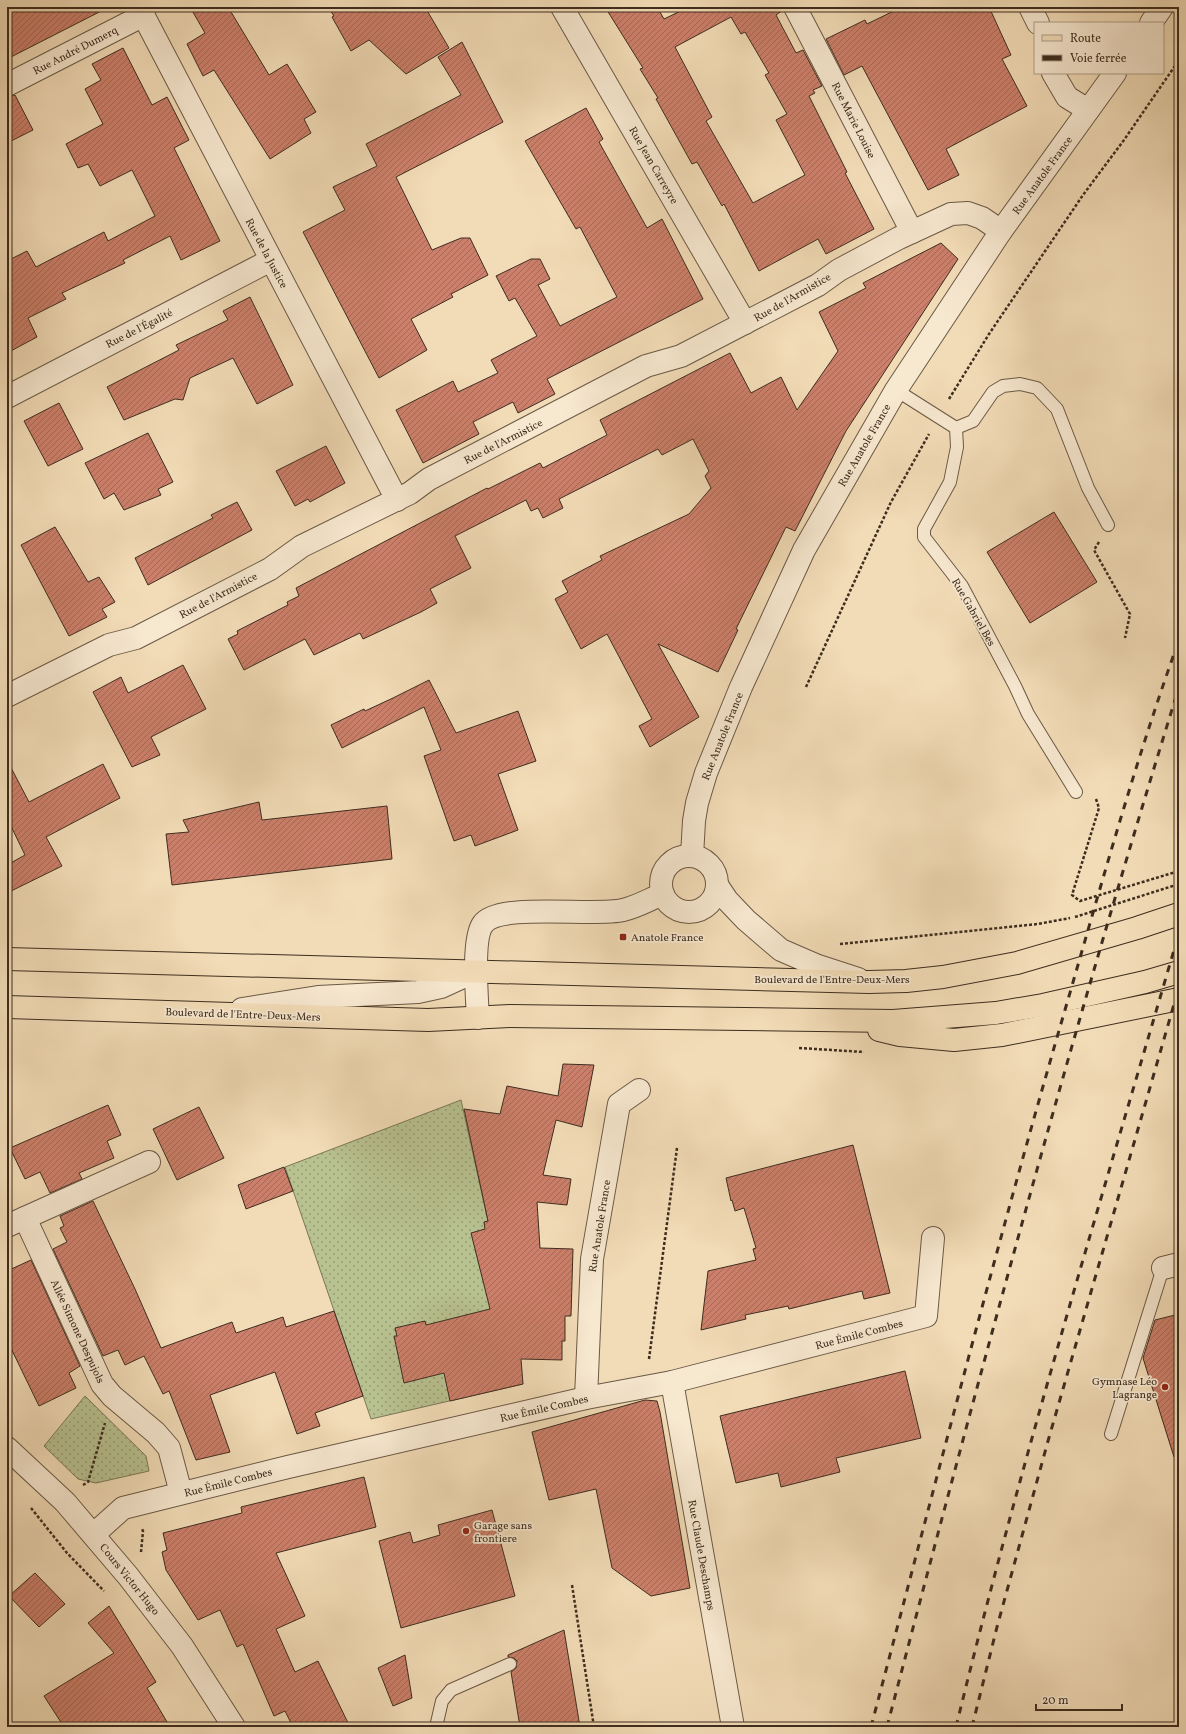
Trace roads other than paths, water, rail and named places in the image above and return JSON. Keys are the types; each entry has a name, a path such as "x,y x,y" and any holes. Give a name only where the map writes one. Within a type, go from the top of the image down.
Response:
{"main road":[{"name":"Boulevard de l'Entre-Deux-Mers","path":"7,959 869,982 906,981 943,977 1017,963 1137,928 1179,914"},
{"name":"Boulevard de l'Entre-Deux-Mers","path":"7,1007 219,1012 428,1020 510,1016 893,1021 996,1013 1065,1000 1145,982 1179,972"},
{"path":"833,1020 900,1035 954,1040 1002,1035 1179,999"}],"street":[{"name":"Rue Jean Carreyre","path":"562,7 745,323"},
{"name":"Rue Marie Louise","path":"795,7 912,232"},
{"path":"1030,7 1038,22"},
{"path":"1152,22 1162,7"},
{"name":"Rue André Dumerq","path":"7,85 141,11"},
{"name":"Rue de la Justice","path":"141,11 397,500"},
{"path":"1054,74 1067,97 1088,110"},
{"name":"Rue Anatole France","path":"692,856 694,821 704,779 741,687 804,550 896,390 1001,231 1114,74"},
{"name":"Rue de l'Armistice","path":"7,696 109,644 136,638 270,568 302,546 410,493 429,479 646,366 681,356 818,285 839,270 912,232 951,214 968,213 982,218 1001,231"},
{"name":"Rue de l'Égalité","path":"7,397 271,260"},
{"path":"684,856 692,856 708,862 717,877 717,885 716,895 703,909 693,912 684,911 675,908 668,902 663,894 662,878 667,868 676,859 684,856"},
{"path":"717,885 727,900 746,920 782,950 818,966 869,982"},
{"path":"478,1018 476,971 479,933 483,924 489,918 517,912 605,912 623,910 663,894"},
{"path":"219,1012 318,997 418,992 441,987 476,971"},
{"name":"Rue Anatole France","path":"586,1398 593,1251 619,1104 639,1090"},
{"name":"Allée Simone Despujols","path":"149,1162 16,1222 102,1384 112,1396 156,1433 169,1448 181,1493"},
{"name":"Rue Émile Combes","path":"94,1534 122,1508 586,1398 672,1382 926,1316 933,1238"},
{"name":"Rue Claude Deschamps","path":"672,1382 733,1727"},
{"name":"Cours Victor Hugo","path":"7,1448 65,1502 94,1534 155,1608 182,1646 234,1727"}],"lane":[{"path":"896,390 956,428 973,421 993,392 1003,386 1020,384 1037,388 1057,409 1088,488 1108,524"},
{"name":"Rue Gabriel Bes","path":"956,428 957,447 950,482 924,529 924,537 962,586 1015,686 1028,714 1076,792"},
{"path":"1111,1434 1171,1266"},
{"path":"436,1727 442,1701 451,1690 510,1664"}],"railway":[{"path":"871,1727 967,1364 1041,1093 1120,821 1148,730 1179,640"},
{"path":"887,1727 1027,1206 1139,816 1179,687"},
{"path":"956,1727 1007,1527 1179,933"},
{"path":"972,1727 997,1627 1048,1441 1179,987"}],"place":[{"name":"Anatole France","path":"623,937"},
{"name":"Gymnase Léo Lagrange","path":"1165,1387"},
{"name":"Garage sans frontiere","path":"466,1531"}]}
